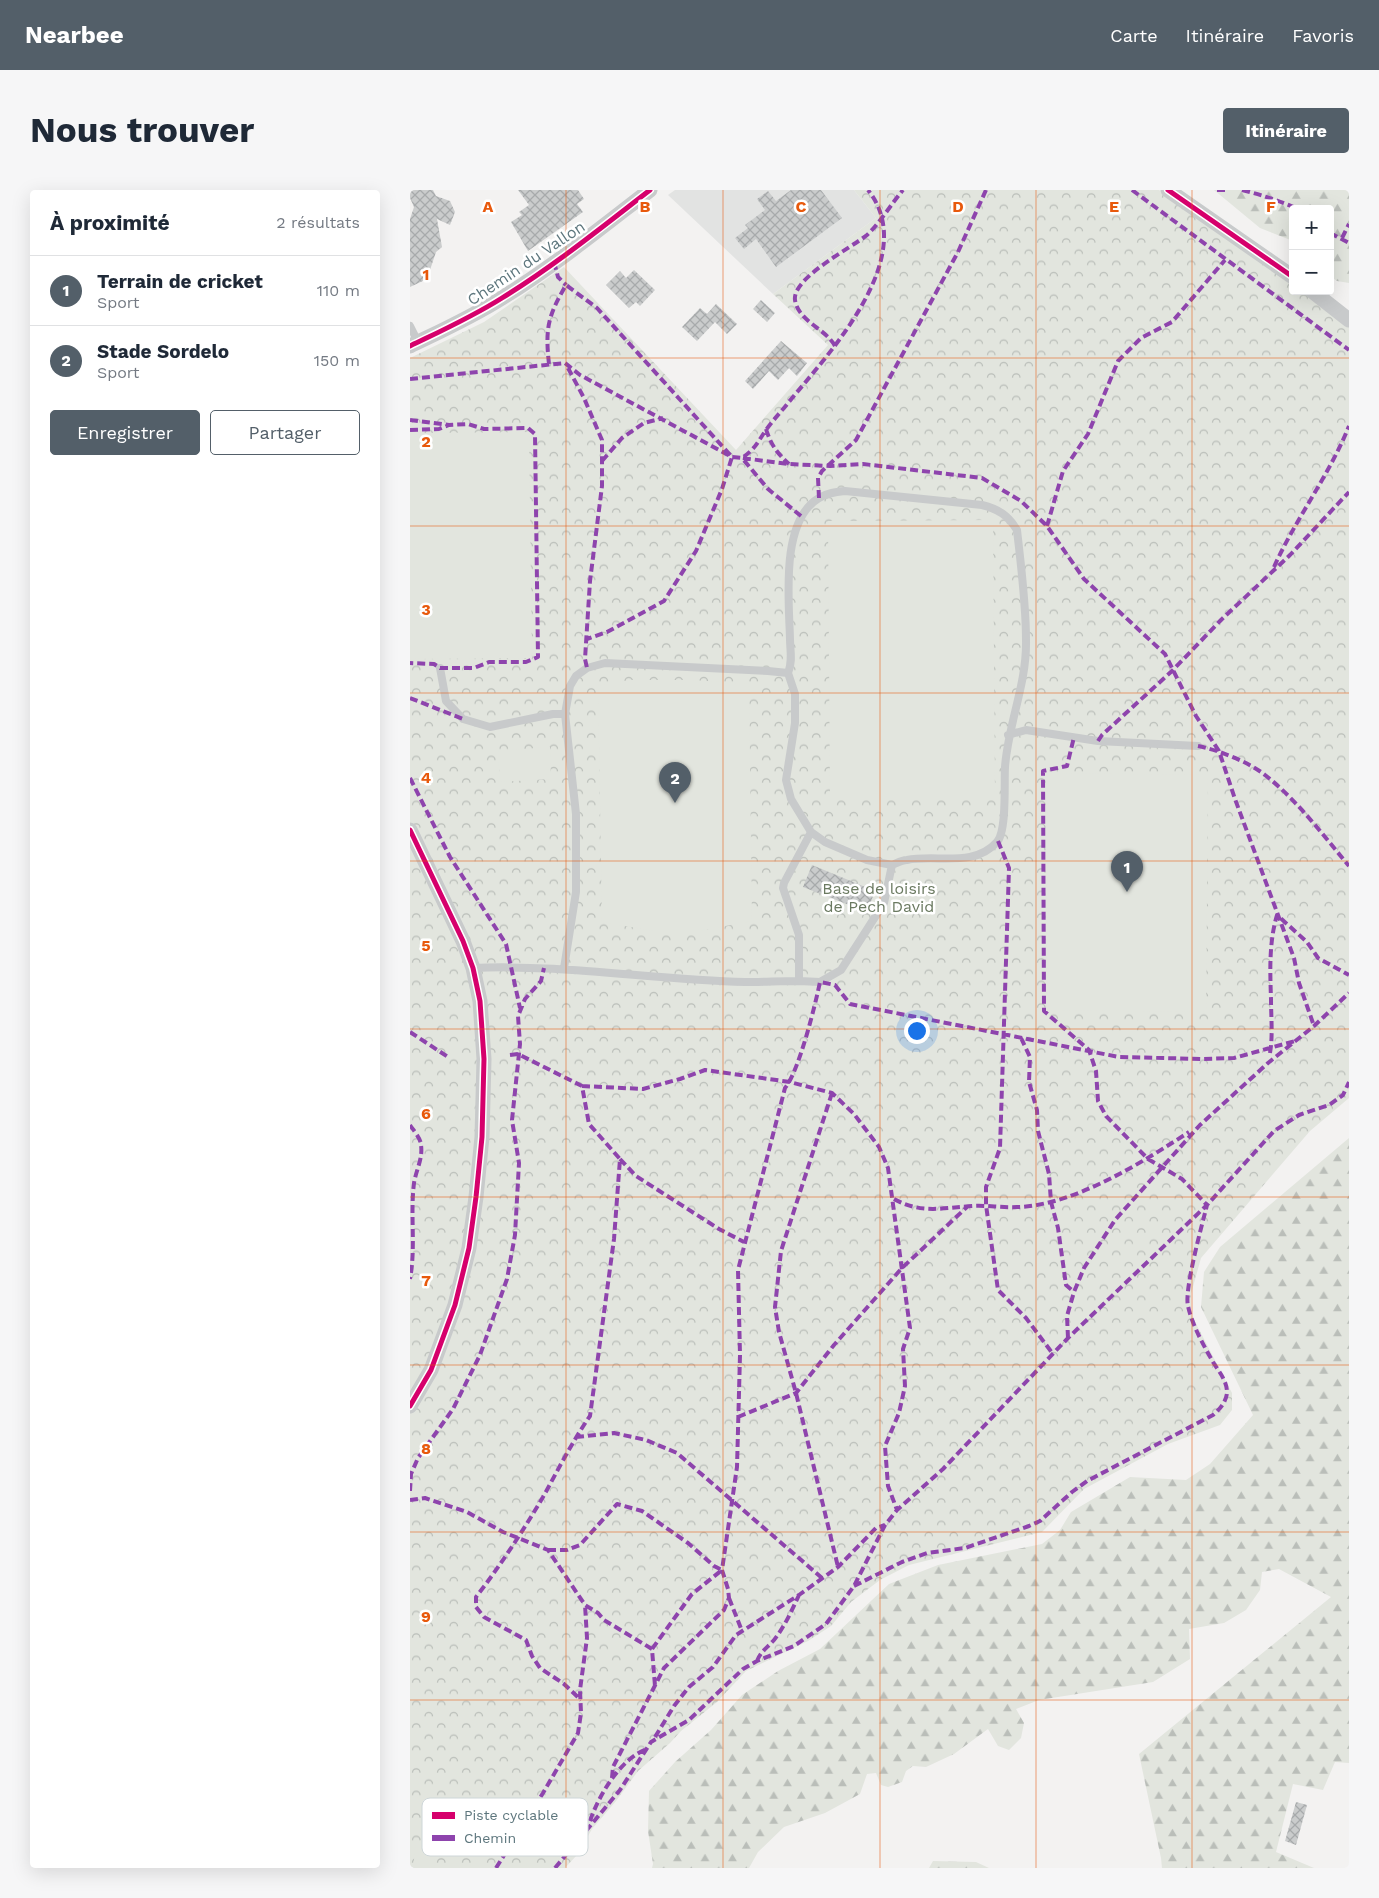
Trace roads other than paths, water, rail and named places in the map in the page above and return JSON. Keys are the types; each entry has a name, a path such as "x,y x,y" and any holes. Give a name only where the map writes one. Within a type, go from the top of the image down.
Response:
{"street":[{"name":"Chemin du Vallon","path":"414,344 456,324 502,298 554,262 650,190"},
{"path":"1168,190 1289,273"},
{"path":"1317,295 1349,320"},
{"path":"410,830 456,924 473,968 480,1001 484,1060 482,1137 476,1197 468,1248 455,1305 431,1370 410,1406"}],"lane":[{"path":"410,326 414,344"},
{"path":"845,491 982,505 994,508 1005,514 1017,530 1025,597 1026,641 1023,682 1008,735 1003,826 998,841 984,853 968,858 906,860 892,864 867,860 826,842 811,832 791,799 786,780 795,723 795,694 788,673 792,663 789,563 801,516 814,502 832,492 845,491"},
{"path":"564,968 576,892 576,814 565,714 570,686 576,676 588,668 605,663 788,673"},
{"path":"440,668 446,701 463,719 490,727 554,714 565,714"},
{"path":"1008,735 1026,730 1098,741 1198,746"},
{"path":"799,981 799,935 783,888 811,832"},
{"path":"473,968 509,966 564,968 744,982 820,982 841,970 884,903 892,864"}],"place":[{"name":"Stade Sordelo","path":"675,803"},
{"name":"Terrain de cricket","path":"1127,892"}],"park label":[{"name":"Base de loisirs de Pech David","path":"879,897"}]}
